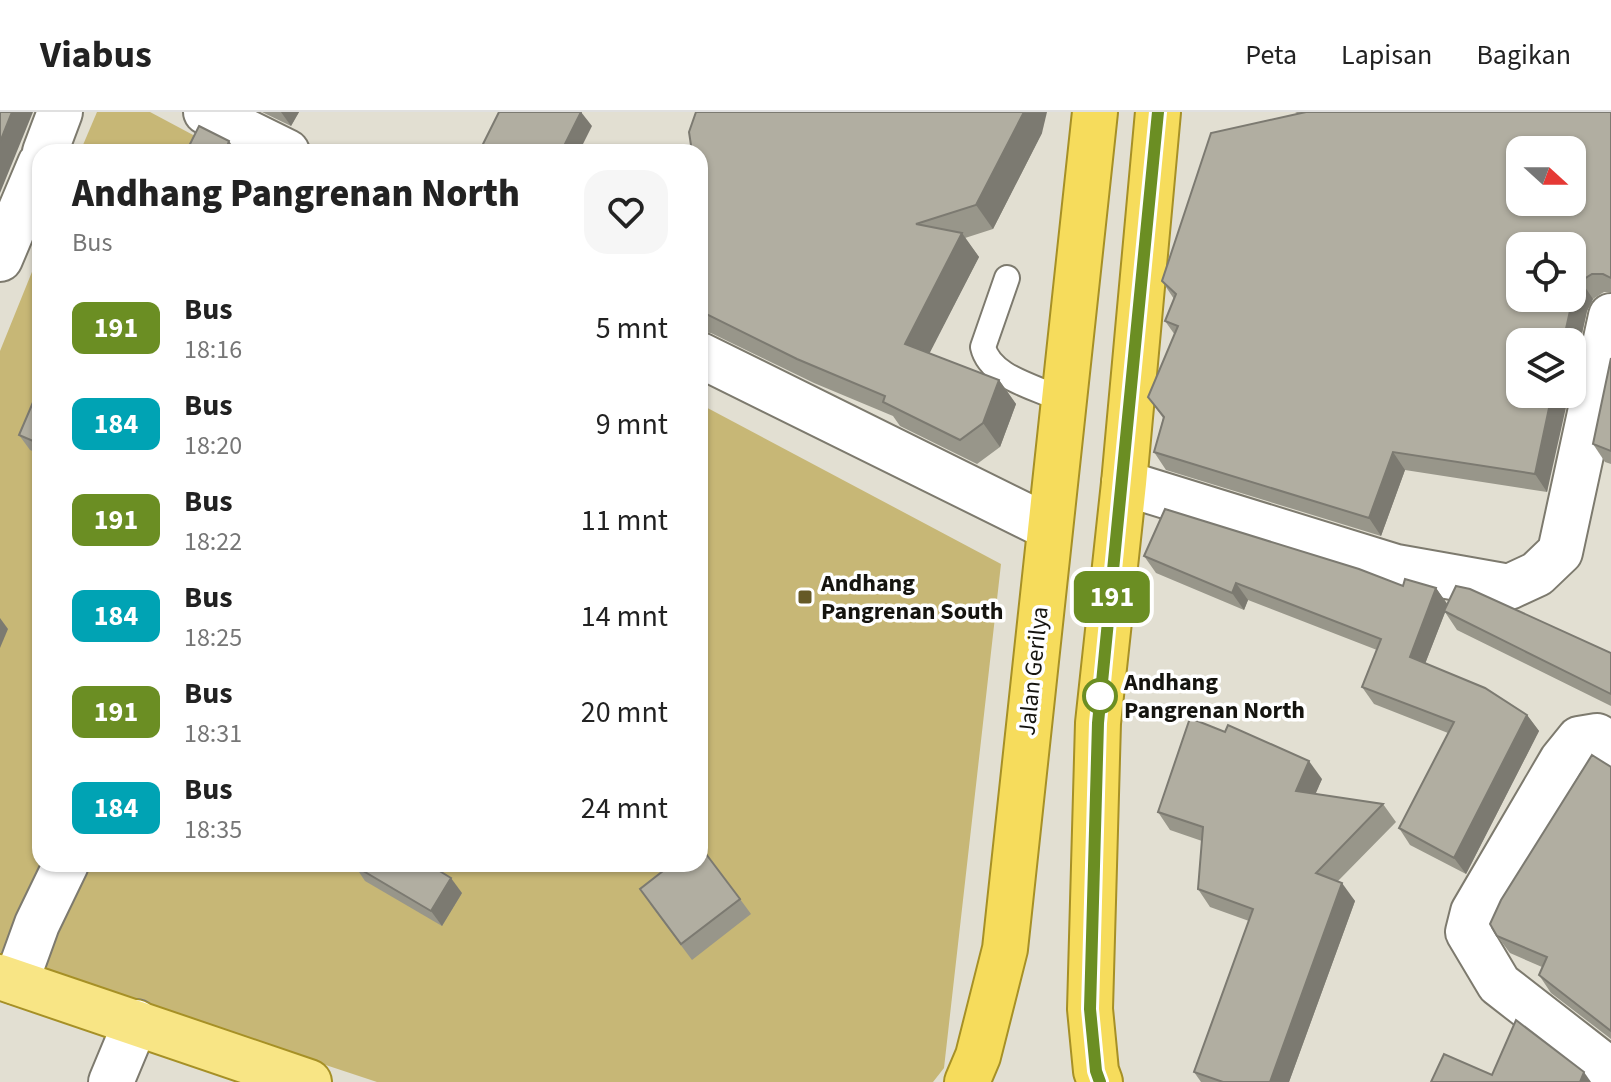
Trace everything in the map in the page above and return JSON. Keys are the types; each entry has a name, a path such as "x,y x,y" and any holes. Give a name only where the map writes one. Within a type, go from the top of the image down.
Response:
{"highway":[{"name":"Jalan Gerilya","path":"967,1082 978,1056 1005,949 1095,112"},
{"path":"1100,1082 1096,1071 1090,1009 1092,847 1098,723 1124,483 1158,112"},
{"path":"1091,154 1153,161"}],"main road":[{"path":"8,980 309,1082"}],"street":[{"path":"48,144 60,112"},
{"path":"206,112 271,144"},
{"path":"0,259 32,183"},
{"path":"1124,483 1396,567 1509,587 1537,574 1560,552 1611,316"},
{"path":"708,359 1048,527"},
{"path":"1611,745 1597,736 1579,739 1562,760 1473,912 1468,932 1499,984 1611,1071"},
{"path":"8,980 62,872"},
{"path":"111,1082 136,1022"}],"lane":[{"path":"1007,278 983,347 986,358 996,370 1062,400"}],"shaded area":[{"path":"97,112 150,112 210,144 83,144"},
{"path":"32,272 32,872 708,872 708,408 1001,564 944,1068 933,1082 377,1082 0,957 0,351"}],"building":[{"path":"0,112 12,112 0,142"},
{"path":"499,112 581,112 565,144 483,144"},
{"path":"696,112 1024,112 976,205 916,224 962,233 905,344 999,380 983,423 960,440 883,402 885,396 797,359 708,315 708,144 691,144 689,132"},
{"path":"1306,112 1611,112 1611,278 1603,274 1592,274 1586,278 1586,232 1506,232 1506,312 1570,312 1566,328 1506,328 1506,408 1549,408 1535,474 1393,452 1369,518 1154,452 1164,417 1148,397 1178,326 1165,321 1176,294 1162,281 1211,133"},
{"path":"199,126 229,141 228,144 190,144"},
{"path":"1611,358 1611,451 1593,444"},
{"path":"32,405 32,441 19,435"},
{"path":"1165,509 1359,569 1403,586 1405,579 1436,588 1410,657 1485,688 1527,715 1454,858 1399,828 1454,722 1362,687 1381,639 1236,583 1232,593 1144,556"},
{"path":"1456,586 1470,589 1611,653 1611,694 1444,611"},
{"path":"1190,718 1225,732 1228,725 1309,761 1296,791 1383,804 1316,873 1342,883 1270,1082 1223,1082 1194,1072 1253,909 1198,889 1203,827 1158,812"},
{"path":"1592,755 1611,767 1611,1031 1539,975 1547,957 1497,936 1490,924 1501,900"},
{"path":"708,857 740,899 681,944 640,889 662,872 708,872"},
{"path":"365,872 441,872 451,878 431,911"},
{"path":"1516,1020 1584,1072 1580,1082 1431,1082 1444,1054 1492,1075"}],"bus line":[{"name":"191","path":"1100,1082 1096,1071 1090,1009 1089,930 1098,723 1124,483 1158,112"}],"place":[{"name":"Andhang Pangrenan South","path":"805,597"},
{"name":"Andhang Pangrenan North","path":"1100,696"}]}
